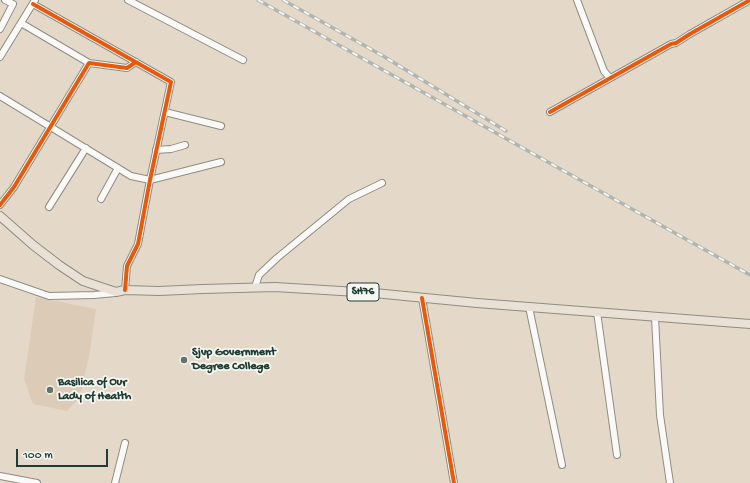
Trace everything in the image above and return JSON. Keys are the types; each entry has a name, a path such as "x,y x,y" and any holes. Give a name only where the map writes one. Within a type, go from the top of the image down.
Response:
{"main road":[{"path":"0,216 33,245 77,277 84,281 116,292"},
{"name":"SH76","path":"116,292 125,290 159,291 275,287 374,293 477,303 750,324"}],"street":[{"path":"0,28 13,4 5,0"},
{"path":"128,0 243,60"},
{"path":"577,0 604,71 610,78"},
{"path":"734,0 737,7"},
{"path":"550,112 750,0"},
{"path":"0,57 34,2 171,82 138,244 127,266 125,290"},
{"path":"21,23 89,63 127,68 136,62"},
{"path":"0,205 14,187 89,63"},
{"path":"0,96 131,176 150,180 221,162"},
{"path":"165,112 221,126"},
{"path":"156,150 171,149 185,145"},
{"path":"49,207 86,148"},
{"path":"101,199 118,168"},
{"path":"255,287 259,275 277,258 349,200 382,183"},
{"path":"0,279 49,296 94,295 116,292"},
{"path":"422,298 454,483"},
{"path":"529,307 562,465"},
{"path":"597,312 617,455"},
{"path":"655,317 660,415 670,483"},
{"path":"115,483 125,442"},
{"path":"0,476 25,482 37,483"}],"shaded area":[{"path":"36,297 96,309 90,351 80,397 67,411 33,404 24,379"}],"railway":[{"path":"258,0 750,275"},
{"path":"283,0 383,56 506,131"}],"cycle path":[{"path":"550,112 671,44 676,43 750,0"},
{"path":"33,4 171,82 138,244 127,266 125,290"},
{"path":"0,205 14,187 89,63 127,68 136,62"},
{"path":"422,298 454,483"}],"place":[{"name":"Sjvp Government Degree College","path":"184,360"},
{"name":"Basilica of Our Lady of Health","path":"50,390"}]}
